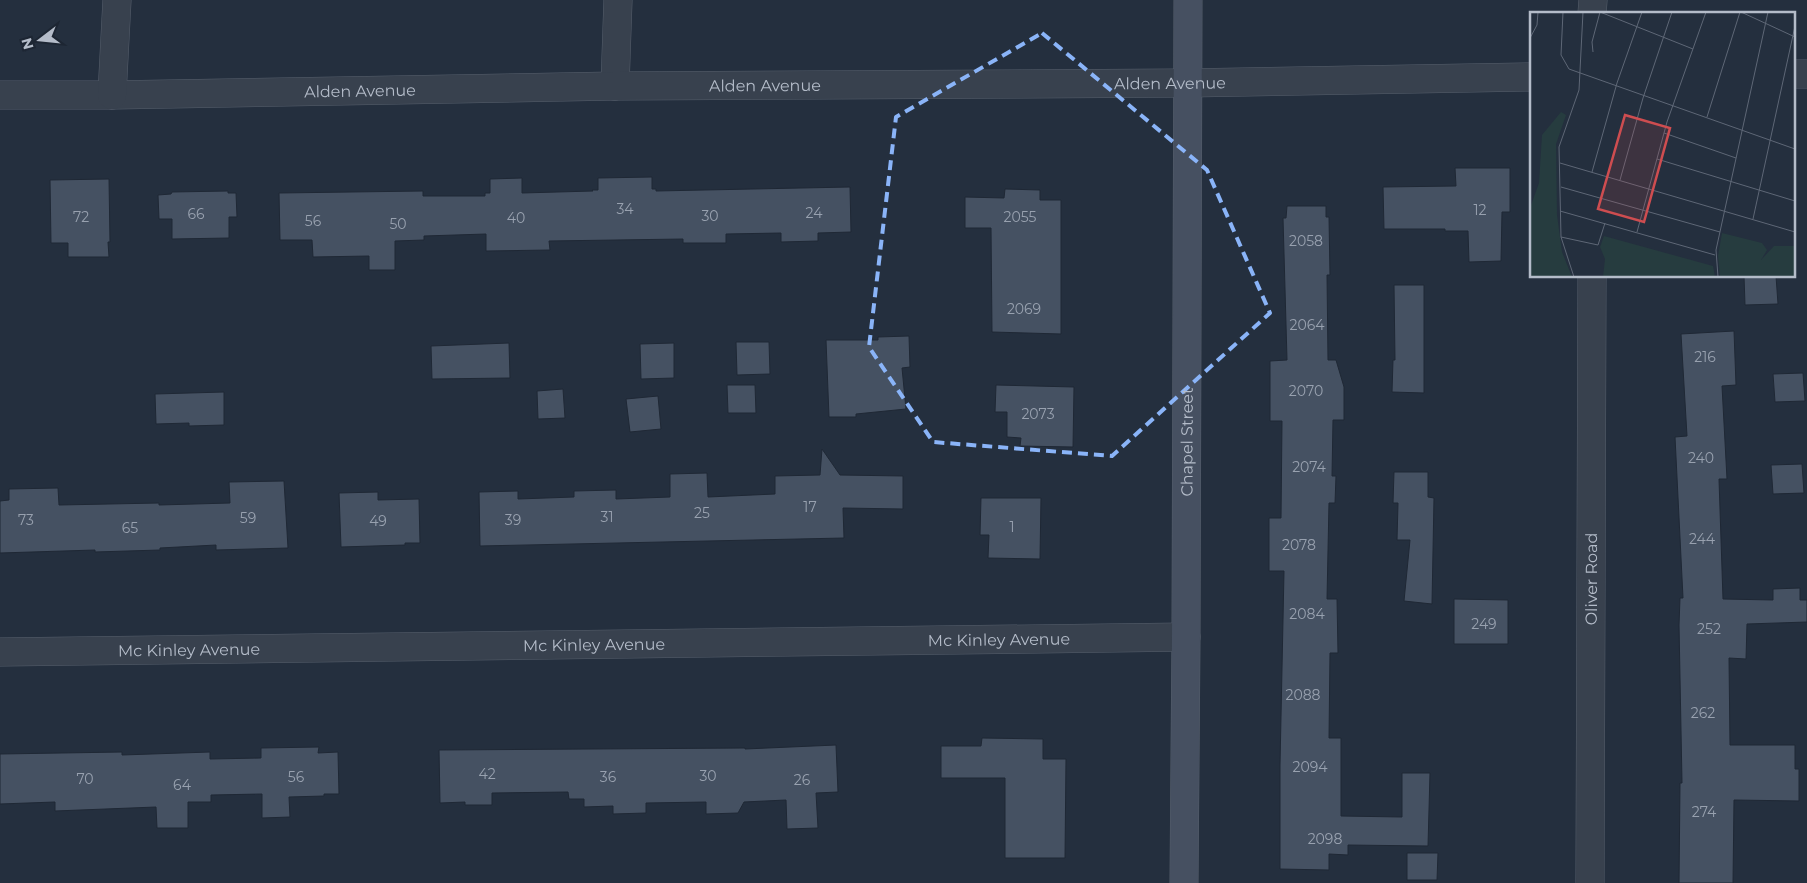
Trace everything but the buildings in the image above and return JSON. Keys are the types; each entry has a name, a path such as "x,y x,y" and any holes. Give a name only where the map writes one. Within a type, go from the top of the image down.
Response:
{"street":[{"path":"112,95 117,0"},
{"path":"615,86 618,0"},
{"name":"Chapel Street","path":"1184,883 1188,0"},
{"path":"1794,74 1807,74"},
{"name":"Alden Avenue","path":"0,95 112,95 615,86 1187,83 1530,77"},
{"name":"Oliver Road","path":"1590,883 1592,278"},
{"name":"Mc Kinley Avenue","path":"0,652 1186,637"}],"highlighted area":[{"path":"1042,33 1207,170 1270,313 1112,456 933,442 869,347 896,117"}]}
